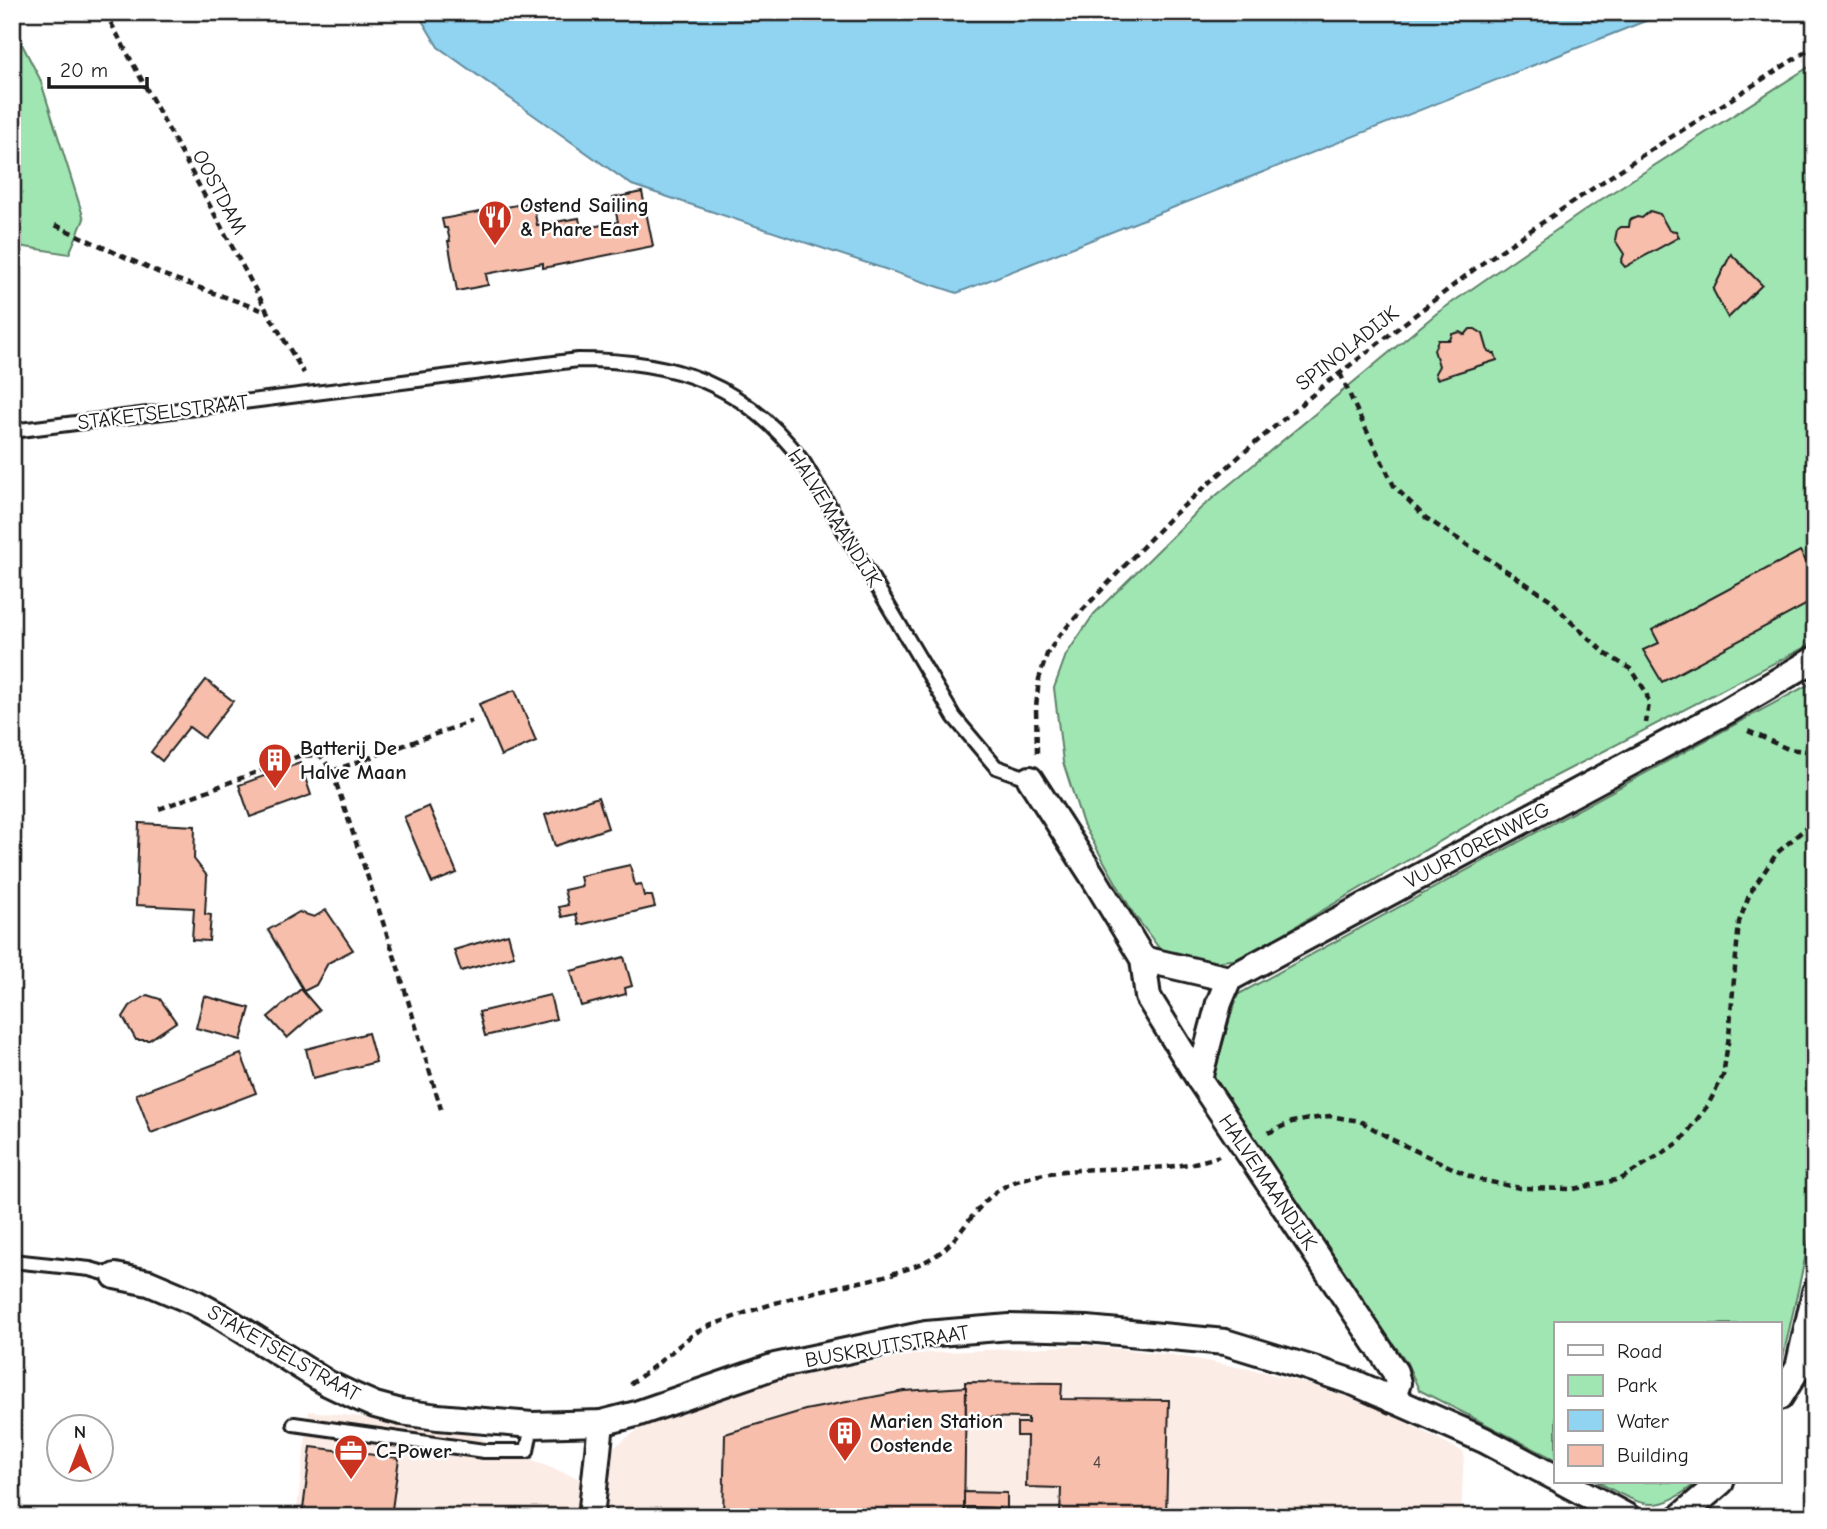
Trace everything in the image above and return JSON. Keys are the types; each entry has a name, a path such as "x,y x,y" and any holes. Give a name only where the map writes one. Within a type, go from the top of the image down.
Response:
{"street":[{"name":"VUURTORENWEG","path":"1229,979 1727,711 1815,659"},
{"name":"HALVEMAANDIJK","path":"1030,779 1143,959 1148,998 1395,1372 1398,1383 1392,1400"},
{"path":"1143,959 1229,979 1219,1003 1199,1079"},
{"name":"STAKETSELSTRAAT","path":"115,1276 149,1283 194,1302 327,1383 375,1405 438,1417 533,1425 601,1423"},
{"path":"1782,1394 1798,1368 1815,1292"},
{"name":"BUSKRUITSTRAAT","path":"601,1423 636,1414 775,1366 926,1334 1010,1327 1087,1329 1225,1342 1354,1383 1483,1440 1554,1477"},
{"path":"592,1517 601,1423"},
{"path":"1567,1484 1628,1517"},
{"path":"1680,1517 1719,1484"}],"lane":[{"name":"HALVEMAANDIJK","path":"313,388 578,360 608,360 661,368 696,377 721,388 748,404 768,421 804,463 954,717 970,738 996,767 1030,779"},
{"name":"STAKETSELSTRAAT","path":"12,431 313,388"},
{"name":"STAKETSELSTRAAT","path":"12,1261 90,1269 115,1276"},
{"path":"294,1424 484,1451 527,1451 533,1425"}],"path":[{"name":"OOSTDAM","path":"105,12 268,313 313,388"},
{"name":"SPINOLADIJK","path":"1030,779 1038,749 1036,707 1039,679 1047,654 1059,636 1170,519 1242,454 1448,289 1533,228 1815,46"},
{"path":"55,225 164,275 268,313"},
{"path":"1340,373 1394,486 1426,518 1551,600 1569,621 1606,654 1632,670 1646,692 1649,703 1646,726 1660,747"},
{"path":"1727,711 1750,733 1788,749 1815,752"},
{"path":"332,771 472,721"},
{"path":"159,809 299,756 320,755 332,771 396,961 441,1109"},
{"path":"621,1391 696,1333 726,1320 819,1291 868,1280 933,1258 951,1242 983,1202 998,1190 1042,1173 1174,1166 1207,1160 1245,1146 1292,1122 1329,1116 1360,1121 1393,1140 1476,1179 1520,1188 1574,1189 1621,1179 1680,1142 1708,1105 1723,1076 1739,922 1750,893 1777,853 1815,820"}],"shaded area":[{"path":"1086,1345 1173,1355 1255,1370 1316,1386 1375,1407 1464,1452 1461,1517 296,1517 309,1411 461,1429 515,1454 604,1488 614,1447 642,1427 780,1378 926,1353"}],"green space":[{"path":"12,25 40,79 84,219 69,254 12,245"},
{"path":"1815,63 1815,642 1519,795 1240,959 1194,964 1159,948 1133,913 1083,824 1063,762 1054,688 1066,655 1094,614 1201,508 1437,313 1594,204"},
{"path":"1815,681 1815,1214 1782,1362 1782,1322 1554,1322 1554,1459 1419,1390 1406,1361 1309,1226 1213,1076 1237,995"},
{"path":"1601,1484 1694,1484 1659,1504 1648,1504"}],"water":[{"path":"417,12 1668,12 957,293 632,185 438,47"}],"building":[{"path":"642,192 653,246 543,268 543,263 486,274 488,285 457,291 450,241 442,219 533,202 537,225 579,218 581,229 618,222 613,198"},
{"path":"1650,211 1660,214 1669,230 1676,231 1679,237 1625,267 1621,262 1624,254 1615,240 1617,230 1629,227 1630,220 1642,218"},
{"path":"1731,254 1762,285 1728,318 1713,290"},
{"path":"1470,329 1483,334 1488,351 1495,354 1497,360 1437,379 1435,373 1439,366 1434,350 1438,340 1450,340 1452,334 1460,332 1465,335"},
{"path":"1800,551 1815,577 1815,600 1662,682 1643,650 1659,643 1652,630"},
{"path":"206,680 233,701 204,738 189,727 162,761 151,752"},
{"path":"515,690 536,741 501,756 479,704"},
{"name":"Batterij De Halve Maan","path":"300,763 311,795 250,817 239,785"},
{"path":"598,797 608,828 555,846 545,815"},
{"path":"429,806 457,873 432,883 404,817"},
{"path":"139,823 195,826 194,859 207,876 205,914 211,915 209,941 192,940 194,908 136,905"},
{"path":"630,865 635,885 641,884 644,896 652,896 655,907 579,925 576,914 562,917 559,907 568,905 564,890 582,886 580,876"},
{"path":"326,910 353,950 328,963 316,985 304,991 268,930 299,912 314,917"},
{"path":"508,934 514,956 461,971 454,950"},
{"path":"624,957 632,986 625,988 626,994 581,1006 571,971"},
{"path":"301,989 319,1010 287,1038 268,1017"},
{"path":"147,995 160,999 176,1022 149,1040 136,1040 123,1017 130,1006"},
{"path":"550,995 556,1019 485,1036 479,1012"},
{"path":"204,996 250,1008 241,1040 196,1028"},
{"path":"368,1033 376,1062 313,1078 306,1049"},
{"path":"241,1054 256,1093 151,1133 136,1094"},
{"path":"965,1382 1062,1383 1061,1399 1169,1400 1166,1517 1060,1517 1061,1488 1026,1487 1027,1436 1017,1436 1017,1423 1028,1423 1028,1418 966,1417"},
{"name":"Marien Station Oostende","path":"966,1387 964,1517 723,1517 725,1434 805,1410 904,1391"},
{"name":"C-Power","path":"311,1447 399,1458 391,1517 302,1517"},
{"path":"964,1492 1007,1493 1007,1517 999,1517 999,1508 964,1507"},
{"path":"964,1507 999,1508 999,1517 964,1517"}],"place":[{"name":"Ostend Sailing & Phare East","path":"495,247"},
{"name":"Batterij De Halve Maan","path":"275,790"},
{"name":"Marien Station Oostende","path":"845,1463"},
{"name":"C-Power","path":"351,1481"}]}
